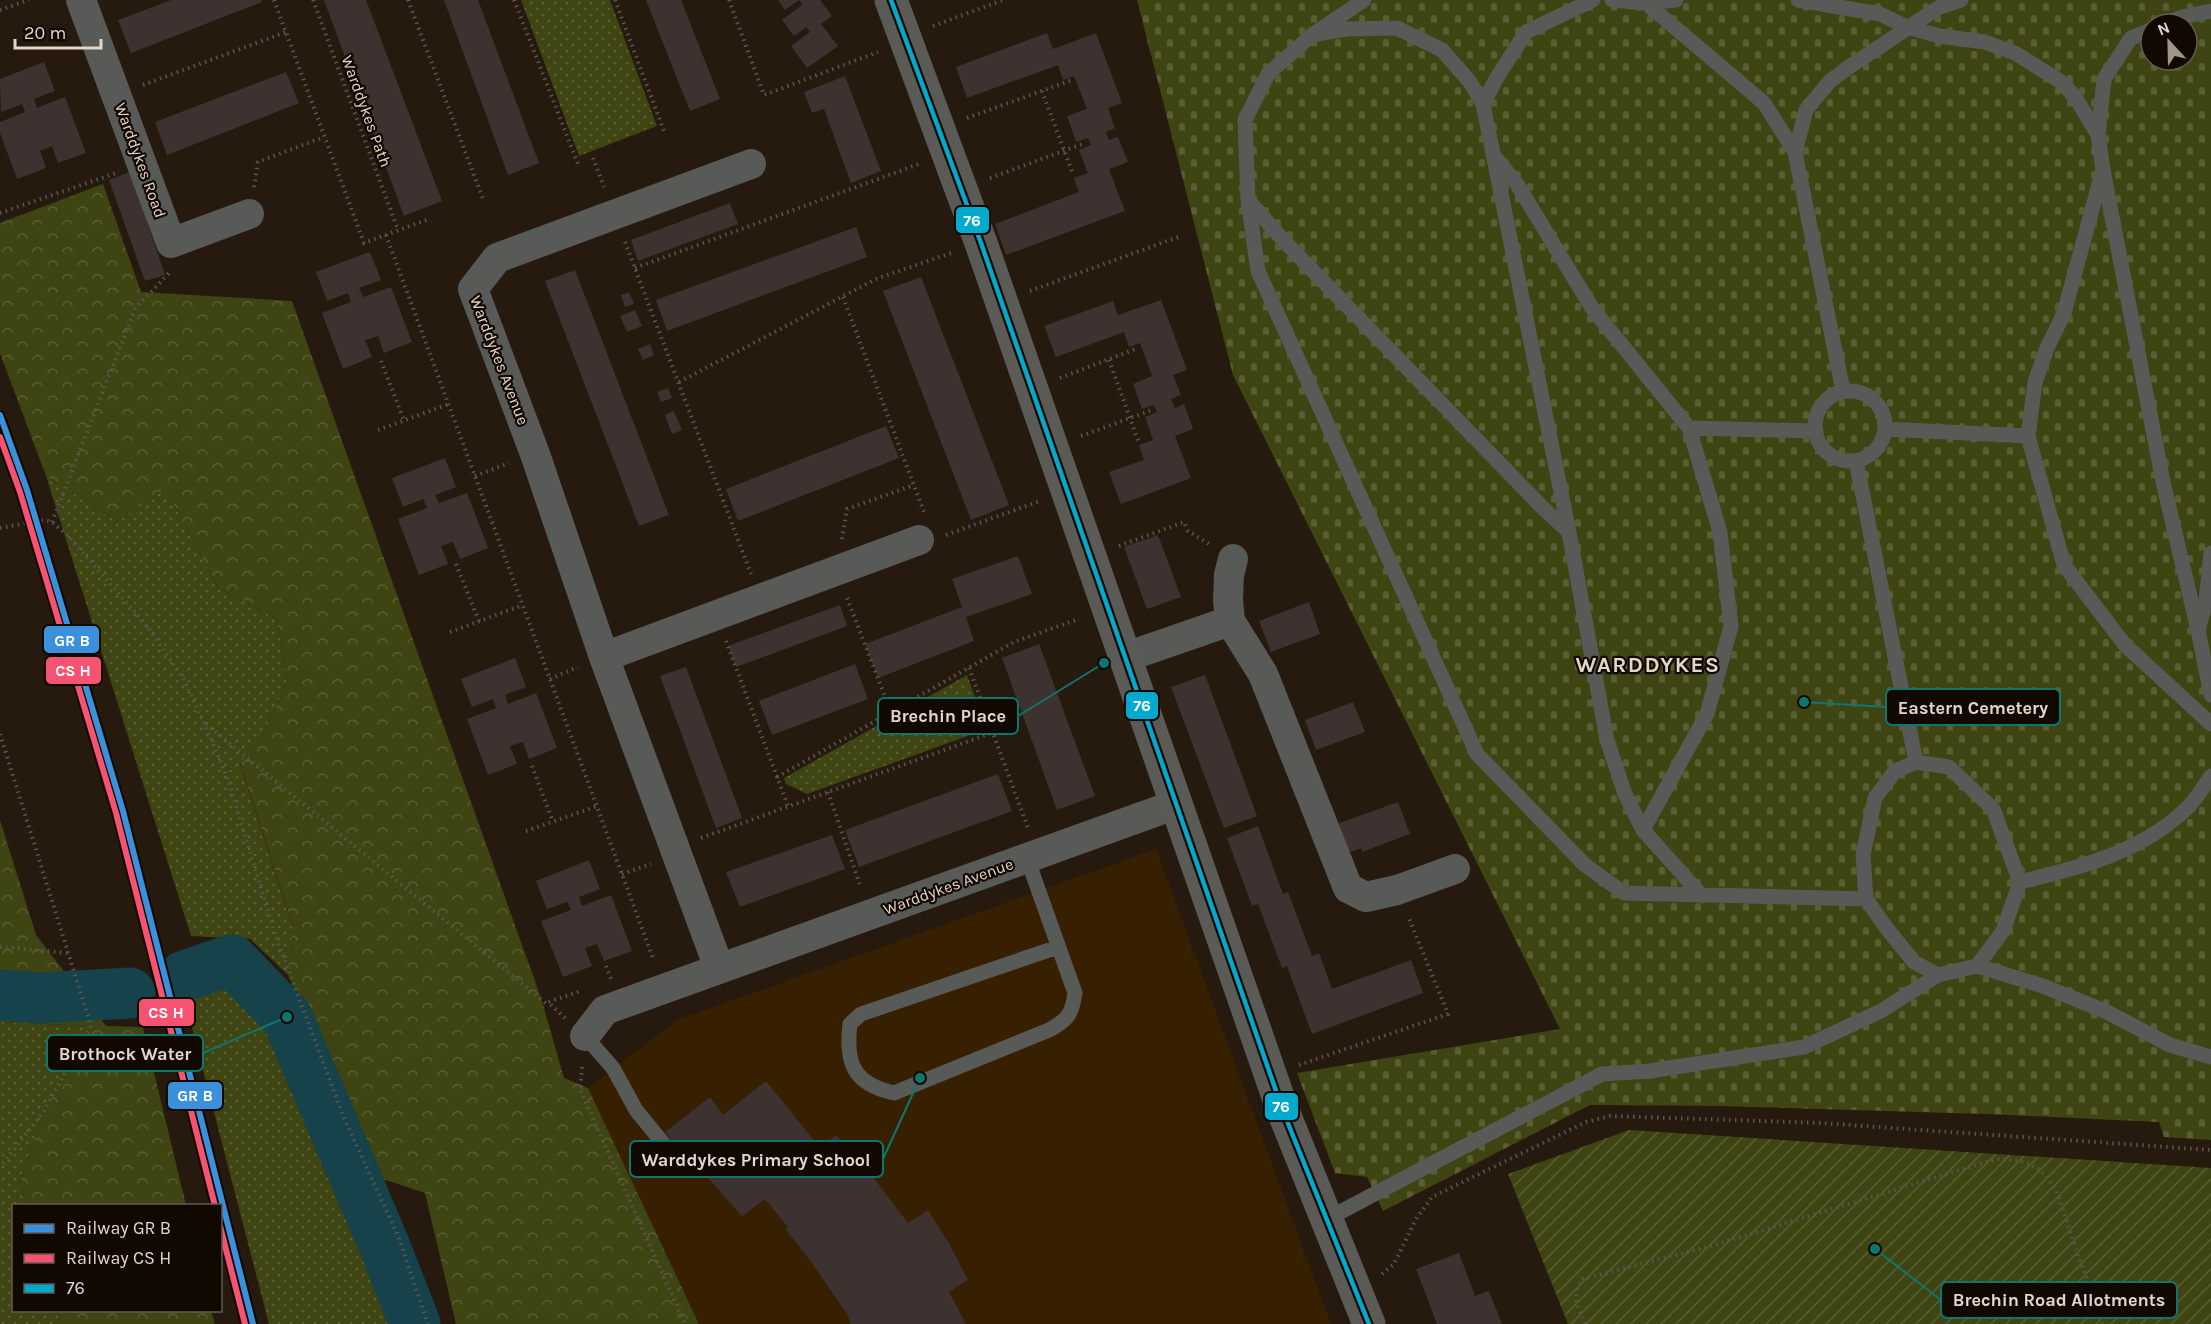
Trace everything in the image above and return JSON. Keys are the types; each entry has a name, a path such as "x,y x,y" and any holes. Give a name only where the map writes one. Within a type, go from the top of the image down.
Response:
{"street":[{"name":"Warddykes Road","path":"81,0 171,243"},
{"path":"891,0 981,243 1270,1075 1369,1324"},
{"name":"Warddykes Avenue","path":"719,968 604,657 535,454 473,289 497,258 751,164"},
{"path":"171,243 249,214"},
{"path":"604,657 836,571 933,538"},
{"path":"1233,559 1229,575 1230,621 1263,674 1348,888 1366,897 1397,890 1455,869"},
{"path":"1125,657 1230,621"},
{"name":"Warddykes Avenue","path":"585,1036 605,1010 1177,804"}],"lane":[{"path":"1364,0 1312,34 1268,74 1245,120 1248,200 1258,271 1477,754 1585,865 1624,893 1866,899"},
{"path":"1483,104 1526,32 1593,0"},
{"path":"1612,0 1646,3 1676,0"},
{"path":"1798,0 1880,14 1907,27 1939,36 1984,42 2015,53 2063,83 2077,100 2098,135"},
{"path":"1795,152 1806,110 1830,81 1907,27 1938,8 1960,0"},
{"path":"1646,3 1764,103 1795,152 1843,391"},
{"path":"1312,34 1346,29 1397,28 1442,50 1470,82 1483,104 1569,532 1607,740 1625,794 1643,830 1702,896"},
{"path":"2139,35 2131,38 2104,79 2098,135 2163,483 2198,630 2211,696"},
{"path":"1492,154 1517,184 1592,308 1689,428 1720,532 1731,626 1707,714 1643,830"},
{"path":"2103,170 2064,313 2047,348 2035,382 2028,436 2064,565 2125,645 2211,724"},
{"path":"1248,200 1283,240 1569,532"},
{"path":"1854,390 1865,393 1874,399 1885,418 1886,429 1883,440 1867,457 1856,460 1834,457 1819,441 1815,420 1819,410 1833,395 1843,391 1854,390"},
{"path":"1689,428 1816,431"},
{"path":"1886,429 2028,436"},
{"path":"1856,460 1916,762"},
{"path":"2198,630 2206,601 2211,553"},
{"path":"1938,975 1914,962 1866,899 1863,855 1875,798 1895,771 1916,762 1949,767 1992,810 2020,882 2003,931 1977,966"},
{"path":"2020,882 2062,872 2104,858 2148,839 2185,811 2211,776"},
{"path":"1032,856 1058,947 1075,993 1072,1011 1061,1024 894,1093 874,1088 860,1077 852,1064 848,1046 850,1024 861,1014 1058,947"},
{"path":"1327,1219 1602,1074 1650,1071 1804,1047 1881,1011 1938,975 1977,966 2043,986 2107,1012 2170,1046 2211,1058"},
{"path":"585,1036 613,1068 636,1110 675,1158"}],"path":[{"path":"0,10 28,0"},
{"path":"274,0 364,243 429,219"},
{"name":"Warddykes Path","path":"313,0 398,230"},
{"path":"408,0 483,199"},
{"path":"514,0 578,164"},
{"path":"615,0 664,131"},
{"path":"729,0 764,95 906,42 930,27 1003,0"},
{"path":"116,95 286,32"},
{"path":"635,268 943,141 1042,91 1072,80"},
{"path":"1042,91 1073,174"},
{"path":"249,214 258,162 324,137"},
{"path":"961,189 1085,143"},
{"path":"0,213 142,164"},
{"path":"614,214 761,600"},
{"path":"387,235 656,965"},
{"path":"1001,302 1178,237"},
{"path":"52,522 135,309 169,273 171,243"},
{"path":"679,382 876,279 981,243"},
{"path":"843,297 914,486 934,539 1068,492"},
{"path":"1032,388 1138,348"},
{"path":"1109,360 1139,443"},
{"path":"381,361 404,420"},
{"path":"378,430 449,404"},
{"path":"1052,446 1152,410"},
{"path":"891,712 836,571 847,509 914,486"},
{"path":"0,528 44,520 52,522 67,535 148,627 184,680 227,777 276,937 340,1107 399,1238 428,1324"},
{"path":"1090,556 1184,522 1188,531 1233,559"},
{"path":"456,564 479,621"},
{"path":"450,632 523,605"},
{"path":"777,777 1014,642 1109,609"},
{"path":"716,616 788,806"},
{"path":"969,668 994,732 1032,856"},
{"path":"204,723 585,1036"},
{"path":"675,847 994,732"},
{"path":"0,734 91,1026 44,1111 0,1167"},
{"path":"532,766 553,822"},
{"path":"828,792 870,915"},
{"path":"526,831 597,806"},
{"path":"1270,1075 1448,1014 1397,890"},
{"path":"0,947 68,953"},
{"path":"606,966 611,980 622,976"},
{"path":"585,1036 548,1002 590,988"},
{"path":"585,1036 580,1089 685,1324"},
{"path":"1354,1287 1383,1274 1394,1264 1416,1219 1432,1197 1586,1122 1610,1116 1820,1123 2211,1150"},
{"path":"1585,1324 1575,1299 1576,1288 1583,1279 1597,1273 1711,1246 1996,1159 2020,1160 2039,1168 2050,1180 2057,1192 2102,1324"}],"shaded area":[{"path":"1156,849 1331,1324 699,1324 588,1088 677,1020"}],"green space":[{"path":"521,0 610,0 657,126 579,156"},
{"path":"1137,0 2211,0 2211,1140 2164,1137 2159,1122 1721,1106 1590,1105 1383,1211 1367,1177 1335,1173 1297,1073 1560,1029 1233,375"},
{"path":"103,184 141,292 292,301 541,998 564,1078 588,1088 699,1324 456,1324 425,1193 383,1179 288,975 293,926 240,763 262,736 287,683 277,619 218,588 166,489 117,521 46,476 0,353 0,223"},
{"path":"46,476 117,521 166,489 218,588 277,619 287,683 262,736 240,764 293,927 288,975 250,939 191,936"},
{"path":"967,675 987,729 807,794 786,784 784,778"},
{"path":"0,820 36,935 106,1026 143,1027 186,1204 27,1204 20,1183 44,1111 90,1026 0,1022"},
{"path":"231,977 279,1028 402,1324 269,1324 183,993"},
{"path":"0,1022 91,1026 44,1111 20,1183 27,1204 12,1204 12,1312 57,1312 61,1324 0,1324"},
{"path":"1629,1130 2211,1168 2211,1324 1568,1324 1508,1174"},
{"path":"57,1312 211,1312 215,1324 61,1324"}],"building":[{"path":"171,0 261,0 262,2 131,53 118,20"},
{"path":"324,0 366,0 442,201 404,216"},
{"path":"444,0 478,0 539,163 508,175"},
{"path":"646,0 681,0 720,99 690,111"},
{"path":"778,0 799,0 785,10"},
{"path":"799,0 820,0 832,16 821,24 838,46 807,68 791,46 810,32 806,27 794,36 782,20 802,5"},
{"path":"1047,33 1053,49 1096,33 1122,103 1108,108 1115,128 1106,132 1109,140 1118,137 1128,162 1109,169 1125,211 1006,255 995,224 1079,192 1074,178 1088,173 1079,150 1091,145 1088,138 1076,142 1067,116 1087,109 1074,76 1063,80 1058,65 967,98 956,67"},
{"path":"44,62 55,91 34,99 37,108 65,97 86,153 58,163 52,146 40,151 46,168 17,179 0,133 0,122 25,112 22,104 1,112 0,79"},
{"path":"286,72 299,103 167,155 155,122"},
{"path":"845,76 881,171 851,183 824,109 812,113 804,92"},
{"path":"130,172 165,275 145,281 109,180"},
{"path":"730,203 738,224 638,261 631,240"},
{"path":"856,227 867,257 667,331 656,300"},
{"path":"370,252 381,280 359,288 363,297 391,287 412,342 384,353 378,336 365,340 372,357 343,369 322,313 351,302 348,293 327,301 316,272"},
{"path":"575,270 669,515 639,526 545,281"},
{"path":"921,277 1009,505 971,520 883,291"},
{"path":"629,292 634,304 625,307 621,295"},
{"path":"1161,300 1187,370 1173,375 1181,395 1171,399 1175,408 1184,404 1193,429 1175,436 1191,478 1121,504 1109,472 1144,460 1139,445 1153,440 1145,417 1157,412 1154,405 1142,409 1133,384 1152,376 1140,343 1129,347 1124,332 1056,357 1044,326 1113,301 1118,315"},
{"path":"635,310 642,326 627,332 620,316"},
{"path":"650,344 654,355 643,360 638,349"},
{"path":"668,388 672,398 661,402 657,392"},
{"path":"674,411 682,430 672,434 665,415"},
{"path":"886,426 899,458 738,521 726,489"},
{"path":"445,458 456,487 435,495 439,503 467,493 488,548 460,559 453,542 441,546 448,564 419,575 398,519 427,508 423,499 403,507 392,478"},
{"path":"1158,535 1181,597 1147,609 1124,547"},
{"path":"1018,556 1032,594 966,617 974,641 878,678 865,644 962,607 952,579"},
{"path":"1309,602 1320,634 1271,652 1259,621"},
{"path":"840,605 847,626 736,667 728,646"},
{"path":"1039,644 1095,796 1057,810 1002,658"},
{"path":"515,658 526,687 505,695 508,704 536,693 557,748 529,759 523,742 510,746 517,764 488,775 467,719 496,708 493,699 472,707 461,679"},
{"path":"855,664 868,699 772,735 759,701"},
{"path":"686,667 742,818 716,828 660,676"},
{"path":"1205,675 1257,816 1224,828 1171,687"},
{"path":"1353,702 1365,732 1316,750 1305,720"},
{"path":"998,774 1012,811 859,867 845,830"},
{"path":"1398,802 1410,834 1362,852 1361,848 1348,853 1337,824"},
{"path":"1258,826 1283,894 1288,892 1312,956 1319,953 1332,989 1411,960 1423,993 1312,1034 1287,966 1282,968 1258,904 1252,906 1227,838"},
{"path":"832,835 845,869 740,907 726,872"},
{"path":"589,860 600,889 579,897 582,906 611,895 632,951 604,961 597,944 585,948 592,966 563,977 541,921 571,910 567,902 547,909 536,881"},
{"path":"766,1081 820,1148 836,1135 866,1168 908,1223 928,1210 968,1280 949,1292 966,1324 851,1324 847,1314 809,1259 786,1230 788,1227 765,1199 742,1216 695,1163 691,1165 665,1132 710,1097 723,1115"},
{"path":"1459,1253 1475,1296 1489,1291 1502,1324 1437,1324 1416,1269"}],"waterway":[{"path":"184,976 232,960 287,1017 385,1247 415,1324"},
{"path":"0,995 41,998 130,993"}],"transit line":[{"name":"76","path":"891,0 981,243 1283,1111 1369,1324"},
{"path":"0,415 27,490 123,811 253,1324"},
{"path":"0,437 20,492 116,813 214,1204"},
{"path":"222,1234 245,1324"}],"place":[{"name":"Brechin Place","path":"1104,663"},
{"name":"Eastern Cemetery","path":"1804,702"},
{"name":"Brothock Water","path":"287,1017"},
{"name":"Warddykes Primary School","path":"920,1078"},
{"name":"Brechin Road Allotments","path":"1875,1249"}],"district":[{"name":"WARDDYKES","path":"1648,664"}]}
